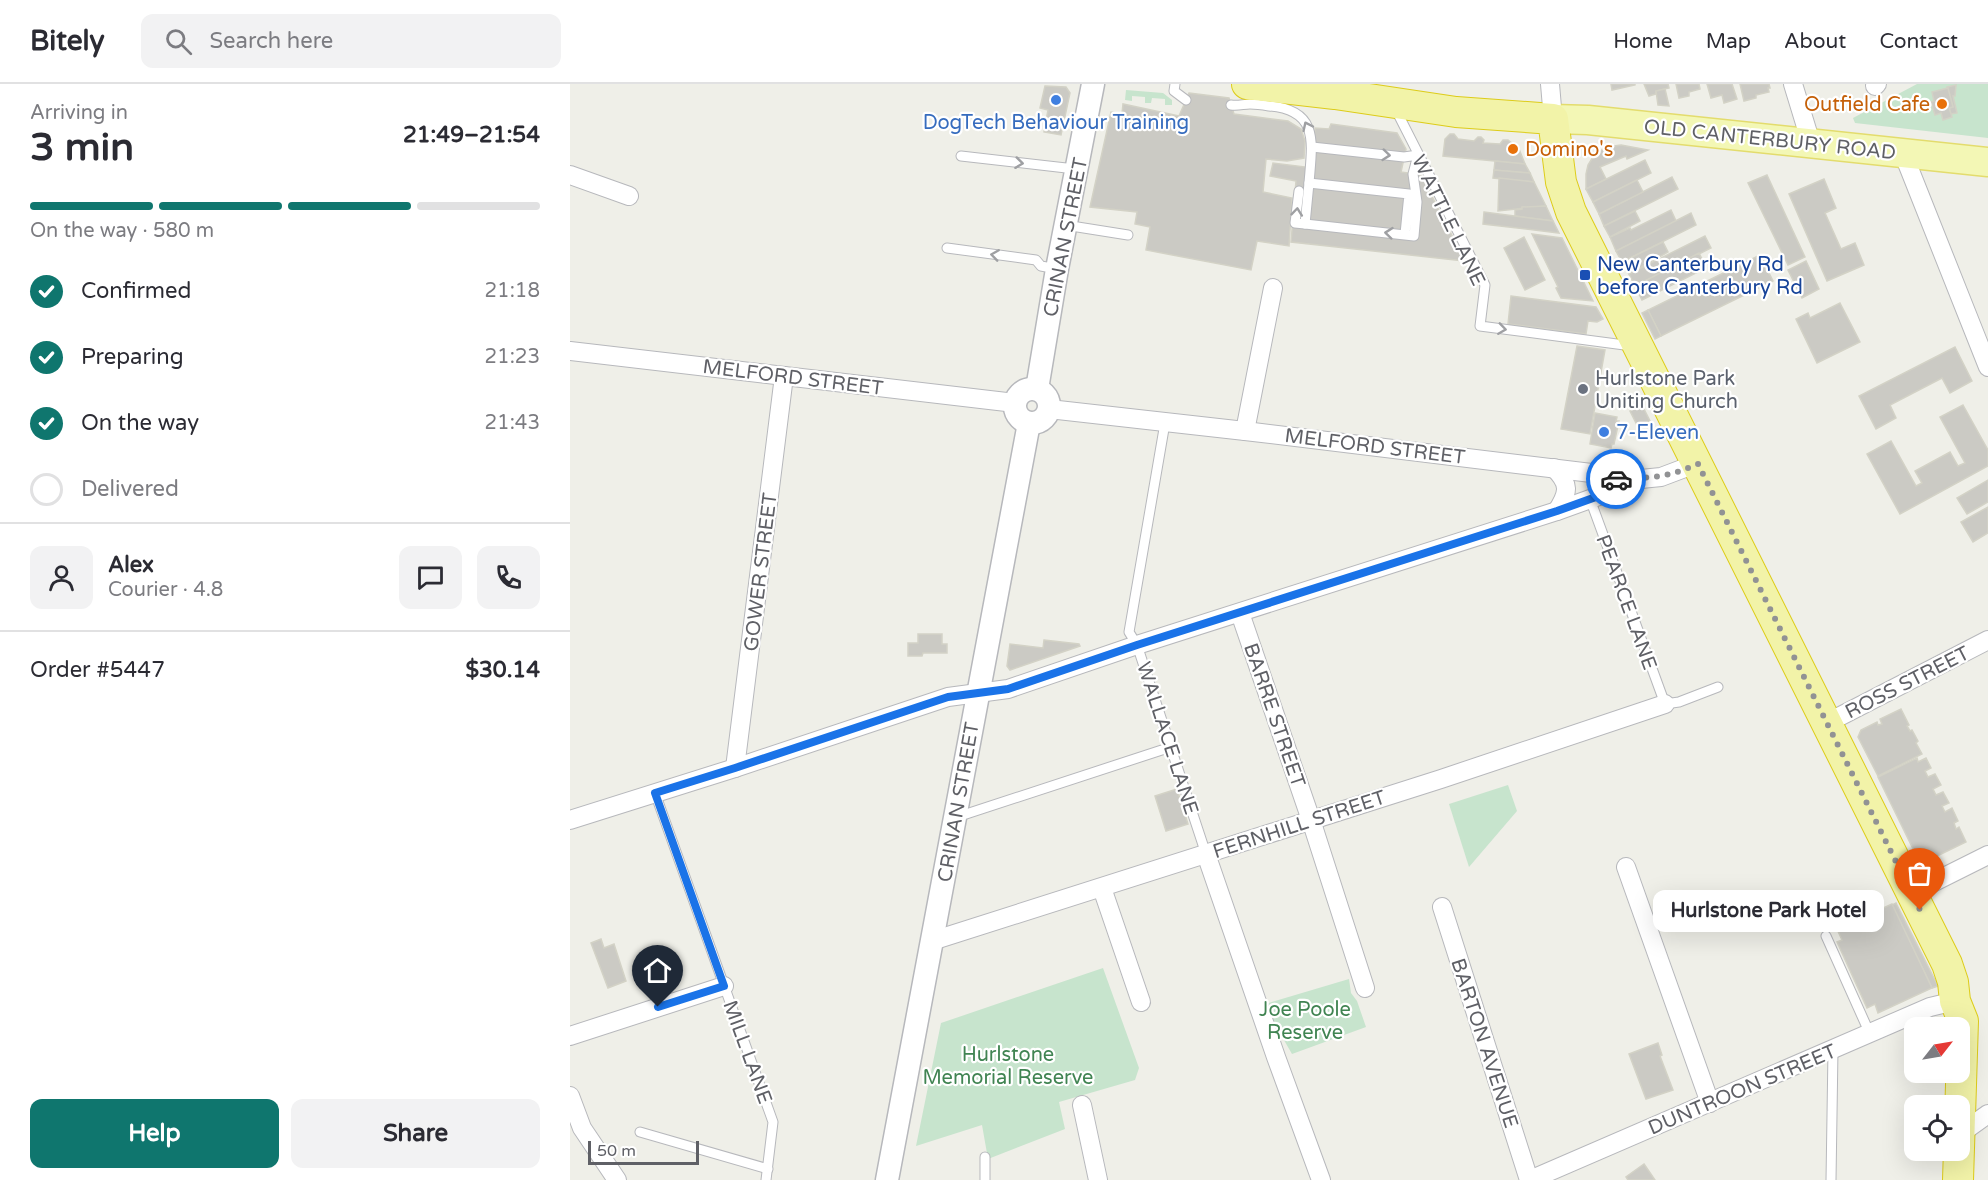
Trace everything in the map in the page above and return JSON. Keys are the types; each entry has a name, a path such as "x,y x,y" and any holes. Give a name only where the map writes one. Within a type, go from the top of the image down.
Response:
{"highway":[{"path":"1239,95 1393,102 1456,112 1553,119 1562,182 1569,205 1947,964 1953,982 1951,1014 1963,1021 1961,1095"},
{"path":"1944,1180 1945,1161"},
{"path":"1958,1180 1959,1161"}],"main road":[{"name":"OLD CANTERBURY ROAD","path":"1553,119 1588,120 1988,162"}],"street":[{"name":"CRINAN STREET","path":"1037,389 1049,267 1065,225 1093,84"},
{"path":"1550,84 1553,119"},
{"path":"1793,84 1810,143"},
{"path":"1903,153 1988,367"},
{"path":"570,175 629,196"},
{"path":"1245,431 1273,288"},
{"name":"MELFORD STREET","path":"570,351 1016,403"},
{"name":"GOWER STREET","path":"735,768 784,376"},
{"path":"1037,389 1047,399 1049,409 1039,422 1029,423 1019,418 1015,408 1016,403 1017,397 1027,390 1037,389"},
{"name":"MELFORD STREET","path":"1049,409 1609,476 1651,479 1698,464"},
{"name":"CRINAN STREET","path":"887,1180 1029,423"},
{"path":"1554,468 1563,477 1567,488 1566,497 1557,511"},
{"path":"570,820 948,697 1008,689 1137,645 1557,511 1607,493 1609,476"},
{"name":"BARRE STREET","path":"1240,613 1311,820 1365,988"},
{"name":"ROSS STREET","path":"1827,723 1988,640"},
{"name":"FERNHILL STREET","path":"932,941 1102,888 1665,704"},
{"name":"WALLACE LANE","path":"1206,854 1272,1047 1321,1180"},
{"path":"1912,893 1988,855"},
{"path":"1626,867 1710,1103"},
{"path":"1102,888 1141,1002"},
{"name":"BARTON AVENUE","path":"1442,907 1529,1180"},
{"path":"570,1036 724,986"},
{"name":"DUNTROON STREET","path":"1529,1180 1935,1005 1951,1014"},
{"path":"570,1096 582,1128 617,1180"},
{"path":"1082,1105 1098,1180"},
{"path":"1970,1127 1988,1114"}],"lane":[{"path":"1175,84 1174,91 1186,100"},
{"path":"1239,95 1241,106 1250,104 1281,107 1293,111 1307,123 1312,147 1305,224"},
{"name":"WATTLE LANE","path":"1393,102 1485,285 1480,327 1639,346"},
{"path":"1312,147 1404,157 1418,155 1409,194 1405,234"},
{"path":"961,156 1077,169"},
{"path":"1299,191 1295,223 1414,236 1417,202 1413,174"},
{"path":"1309,183 1409,194"},
{"path":"1065,225 1128,235"},
{"path":"947,248 1036,260 1049,267"},
{"name":"WALLACE LANE","path":"1165,423 1129,632 1137,645 1206,854"},
{"name":"PEARCE LANE","path":"1593,498 1665,704"},
{"path":"1665,704 1679,702 1718,687"},
{"path":"955,818 1171,747"},
{"name":"MILL LANE","path":"655,793 773,1122 766,1180"},
{"path":"1826,936 1870,1034"},
{"path":"1832,1180 1833,1050"},
{"path":"640,1132 768,1169"},
{"path":"985,1157 985,1180"}],"green space":[{"path":"1917,84 1988,84 1988,138 1855,123 1853,118"},
{"path":"1126,90 1163,93 1172,100 1172,105 1165,105 1165,99 1152,98 1151,103 1145,103 1145,97 1132,96 1132,101 1125,100"},
{"path":"1508,785 1517,811 1469,867 1449,804"},
{"name":"Hurlstone Memorial Reserve","path":"1103,968 1139,1068 1135,1080 1059,1102 1065,1129 988,1159 982,1125 916,1146 941,1023"},
{"name":"Joe Poole Reserve","path":"1349,979 1351,993 1357,1001 1366,1027 1292,1054 1262,1005"}],"building":[{"path":"1611,84 1635,84 1635,85 1612,90"},
{"path":"1644,84 1668,84 1669,88 1656,91 1656,94 1649,96"},
{"path":"1676,84 1699,84 1700,89 1689,92 1689,96 1679,98"},
{"path":"1707,84 1732,84 1737,99 1724,103 1722,95 1711,98"},
{"path":"1740,84 1769,84 1770,88 1768,88 1769,92 1744,101"},
{"path":"1956,85 1955,96 1953,96 1957,113 1951,114 1949,108 1953,107 1947,87"},
{"path":"1045,86 1066,87 1070,93 1061,135 1044,132 1048,110 1040,108"},
{"name":"Outfield Cafe","path":"1948,88 1953,107 1949,108 1952,117 1943,120 1941,113 1935,115 1931,102 1934,101 1932,92"},
{"path":"1665,89 1669,106 1658,105 1656,91"},
{"path":"1189,93 1229,98 1234,114 1288,121 1301,129 1305,141 1304,158 1287,161 1266,159 1263,192 1292,198 1289,246 1257,241 1251,270 1146,250 1150,227 1135,224 1137,212 1090,207 1111,112 1122,114 1123,104 1179,116"},
{"path":"1331,124 1397,133 1406,149 1401,172 1421,175 1465,261 1291,242 1296,181 1270,176 1273,163 1313,168 1315,128 1329,129"},
{"path":"1450,134 1454,134 1458,139 1474,141 1481,137 1484,140 1483,143 1500,144 1503,140 1508,140 1519,149 1525,164 1443,156 1445,139"},
{"path":"1621,145 1648,150 1600,167 1606,179 1586,189 1586,174 1593,157 1607,147"},
{"path":"1645,160 1651,173 1593,202 1586,189"},
{"path":"1495,161 1525,164 1530,173 1494,170"},
{"path":"1494,170 1530,173 1534,182 1493,178"},
{"path":"1767,175 1805,257 1788,265 1748,183"},
{"path":"1672,177 1678,189 1604,226 1599,214"},
{"path":"1499,178 1534,182 1546,206 1498,211"},
{"path":"1824,179 1836,208 1825,213 1841,249 1855,243 1864,265 1827,281 1789,194"},
{"path":"1637,180 1643,192 1599,214 1593,202"},
{"path":"1546,206 1553,221 1515,216 1515,210 1522,209 1522,207"},
{"path":"1671,210 1676,221 1616,251 1610,237 1630,228 1631,230"},
{"path":"1635,211 1640,221 1610,237 1604,226"},
{"path":"1484,212 1553,221 1559,233 1483,224"},
{"path":"1691,213 1696,225 1622,262 1616,251"},
{"path":"1532,234 1562,238 1593,301 1561,298 1556,288 1558,287"},
{"path":"1705,236 1711,248 1635,286 1629,274"},
{"path":"1524,237 1545,280 1525,290 1504,248"},
{"path":"1663,242 1668,252 1629,274 1622,262"},
{"path":"1699,253 1703,261 1699,264 1702,270 1642,300 1635,286"},
{"path":"1760,255 1773,281 1661,336 1648,310"},
{"path":"1806,261 1819,289 1802,298 1788,270"},
{"path":"1511,296 1596,307 1603,319 1597,322 1588,321 1586,334 1508,324"},
{"path":"1840,303 1860,342 1817,363 1796,319 1808,313 1810,318"},
{"path":"1648,310 1661,336 1655,339 1642,313"},
{"name":"Hurlstone Park Uniting Church","path":"1577,346 1605,350 1590,434 1561,429"},
{"path":"1955,347 1972,381 1950,393 1942,378 1890,405 1896,418 1876,429 1859,396"},
{"path":"1642,405 1650,421 1638,427 1630,411"},
{"path":"1963,405 1988,450 1988,466 1900,514 1867,454 1891,441 1916,486 1922,483 1915,471 1950,452 1958,466 1965,463 1940,417"},
{"name":"7-Eleven","path":"1595,413 1617,417 1616,421 1619,421 1611,448 1590,444"},
{"path":"1988,480 1988,502 1967,514 1957,498"},
{"path":"1988,507 1988,533 1973,542 1961,522"},
{"path":"918,634 942,634 942,644 947,644 947,653 923,653 922,656 908,656 908,643 918,643"},
{"path":"1044,640 1079,644 1080,646 1010,670 1007,666 1010,644 1043,648"},
{"path":"1901,709 1909,725 1907,726 1918,741 1916,743 1922,754 1878,776 1858,737 1861,730 1877,722 1878,725 1882,724 1880,719"},
{"path":"1917,758 1918,762 1926,758 1931,768 1925,771 1928,777 1935,774 1941,785 1933,789 1936,795 1943,792 1949,803 1942,806 1945,812 1952,808 1958,821 1954,823 1956,829 1959,827 1966,842 1927,861 1918,859 1878,777"},
{"path":"1177,789 1188,824 1166,831 1155,796"},
{"path":"1896,903 1938,986 1932,988 1892,905"},
{"path":"1892,904 1932,988 1878,1013 1875,1004 1867,1008 1837,942 1842,940 1837,929"},
{"path":"601,939 604,948 614,944 626,981 608,988 591,943"},
{"path":"1658,1043 1662,1055 1660,1056 1673,1090 1646,1099 1629,1054"},
{"path":"1644,1164 1655,1180 1628,1180 1626,1177"}],"way so far":[{"path":"1616,479 1617,476 1651,479 1698,464 1920,910"}],"place":[{"name":"DogTech Behaviour Training","path":"1056,100"},
{"name":"Outfield Cafe","path":"1942,104"},
{"name":"Domino's","path":"1513,149"},
{"name":"New Canterbury Rd before Canterbury Rd","path":"1585,275"},
{"name":"Hurlstone Park Uniting Church","path":"1583,389"},
{"name":"7-Eleven","path":"1604,432"},
{"name":"Hurlstone Park Hotel","path":"1920,910"}],"route":[{"path":"658,1007 724,986 655,793 948,697 1008,689 1137,645 1557,511 1607,493 1616,479"}]}
